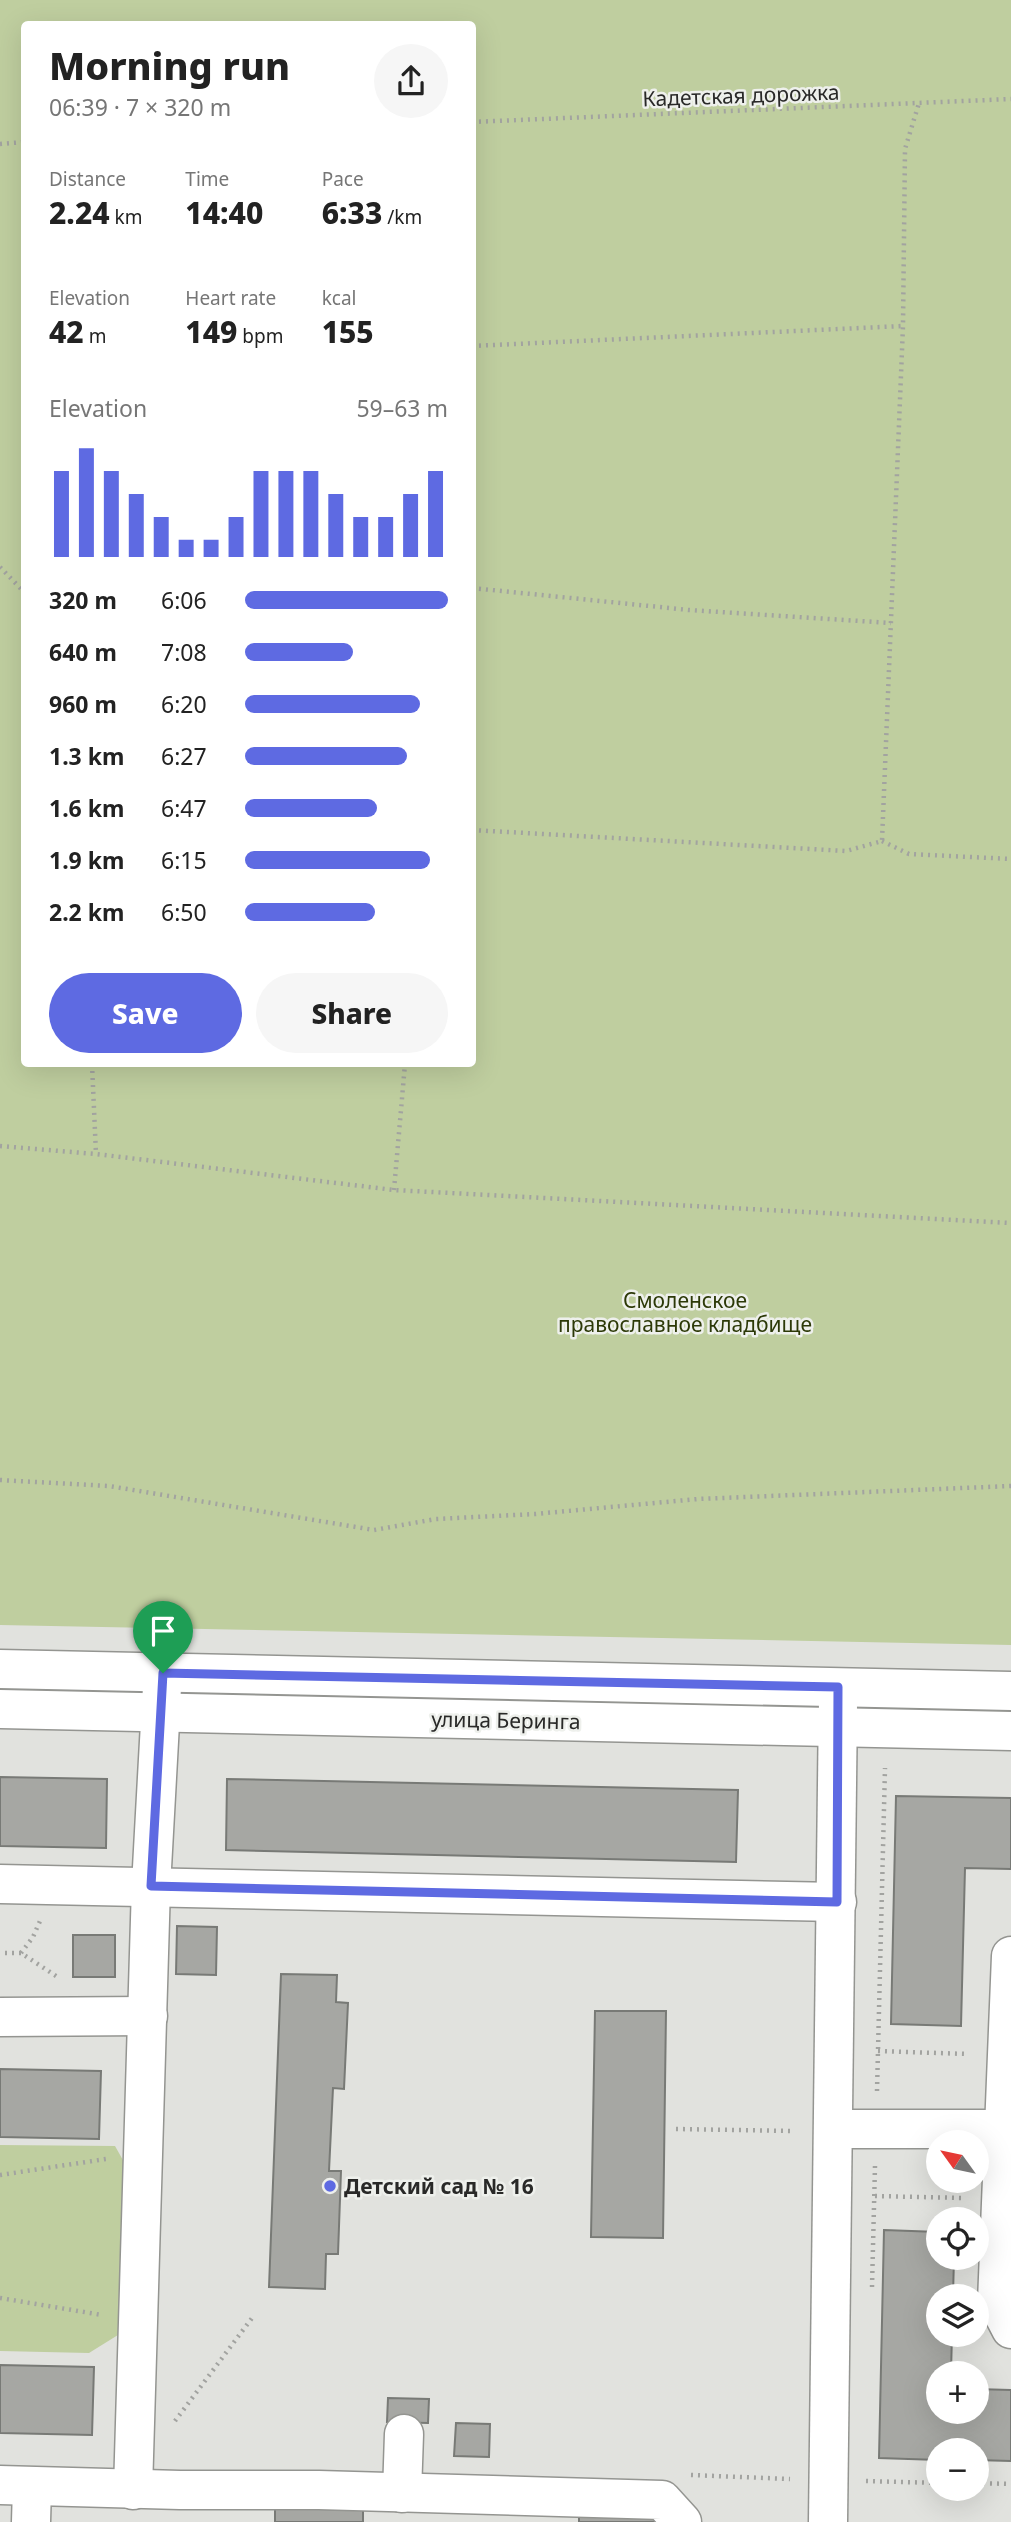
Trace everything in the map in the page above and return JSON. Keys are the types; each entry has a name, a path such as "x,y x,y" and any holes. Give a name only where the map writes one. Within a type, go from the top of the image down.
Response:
{"street":[{"name":"улица Беринга","path":"0,1669 1011,1691"},
{"path":"133,2490 151,1886 163,1673"},
{"path":"828,2522 838,1687"},
{"name":"улица Беринга","path":"0,1709 1011,1731"},
{"path":"0,1884 837,1902"},
{"path":"1011,1956 997,2302 1011,2329"},
{"path":"0,2017 148,2015"},
{"path":"834,2129 1002,2129"},
{"path":"402,2493 404,2434"},
{"path":"21,2498 133,2490 662,2500 682,2522"}],"path":[{"name":"Кадетская дорожка","path":"476,122 1011,99"},
{"path":"882,841 903,326 905,149 919,103"},
{"path":"0,144 21,142"},
{"path":"476,346 903,326"},
{"path":"0,568 21,589"},
{"path":"476,588 689,610 891,623"},
{"path":"476,830 846,851 882,841 909,854 1011,859"},
{"path":"92,1067 96,1154"},
{"path":"394,1190 405,1067"},
{"path":"0,1146 96,1154 394,1190 1011,1223"},
{"path":"0,1480 108,1486 374,1530 436,1518 535,1514 698,1499 1011,1486"},
{"path":"878,2051 1005,2054"},
{"path":"676,2129 834,2129"},
{"path":"0,2175 144,2153"},
{"path":"874,2196 1000,2199"},
{"path":"0,2298 138,2320"},
{"path":"134,2432 166,2433 252,2318"},
{"path":"829,2481 926,2483"},
{"path":"989,2483 1011,2484"}],"green space":[{"name":"Смоленское православное кладбище","path":"0,0 1011,0 1011,1645 0,1625"},
{"path":"0,2145 115,2146 128,2169 126,2330 89,2353 0,2351"}],"building":[{"path":"0,1777 107,1779 106,1848 0,1846"},
{"path":"227,1779 738,1790 736,1862 226,1850"},
{"path":"896,1796 1011,1798 1011,1869 965,1868 961,2026 891,2024"},
{"path":"177,1926 217,1927 216,1975 176,1974"},
{"path":"73,1935 115,1935 115,1977 73,1977"},
{"path":"281,1974 337,1975 336,2002 348,2003 344,2089 333,2088 329,2171 341,2171 338,2254 326,2254 325,2289 269,2287"},
{"path":"595,2011 666,2011 663,2238 591,2237"},
{"path":"0,2069 101,2071 99,2139 0,2137"},
{"path":"884,2230 926,2232 926,2270 954,2270 953,2284 926,2284 926,2347 952,2347 951,2361 926,2361 926,2424 989,2424 989,2389 1011,2390 1011,2461 989,2460 989,2438 926,2438 926,2460 879,2458"},
{"path":"0,2365 94,2367 92,2435 0,2433"},
{"path":"388,2398 429,2399 428,2423 387,2422"},
{"path":"456,2423 490,2424 489,2457 454,2456"},
{"path":"275,2508 363,2510 363,2522 275,2522"},
{"path":"579,2515 669,2517 668,2522 579,2522"}],"place":[{"name":"Детский сад № 16","path":"330,2186"}],"route":[{"path":"163,1673 838,1687 837,1902 151,1886 163,1673"}]}
